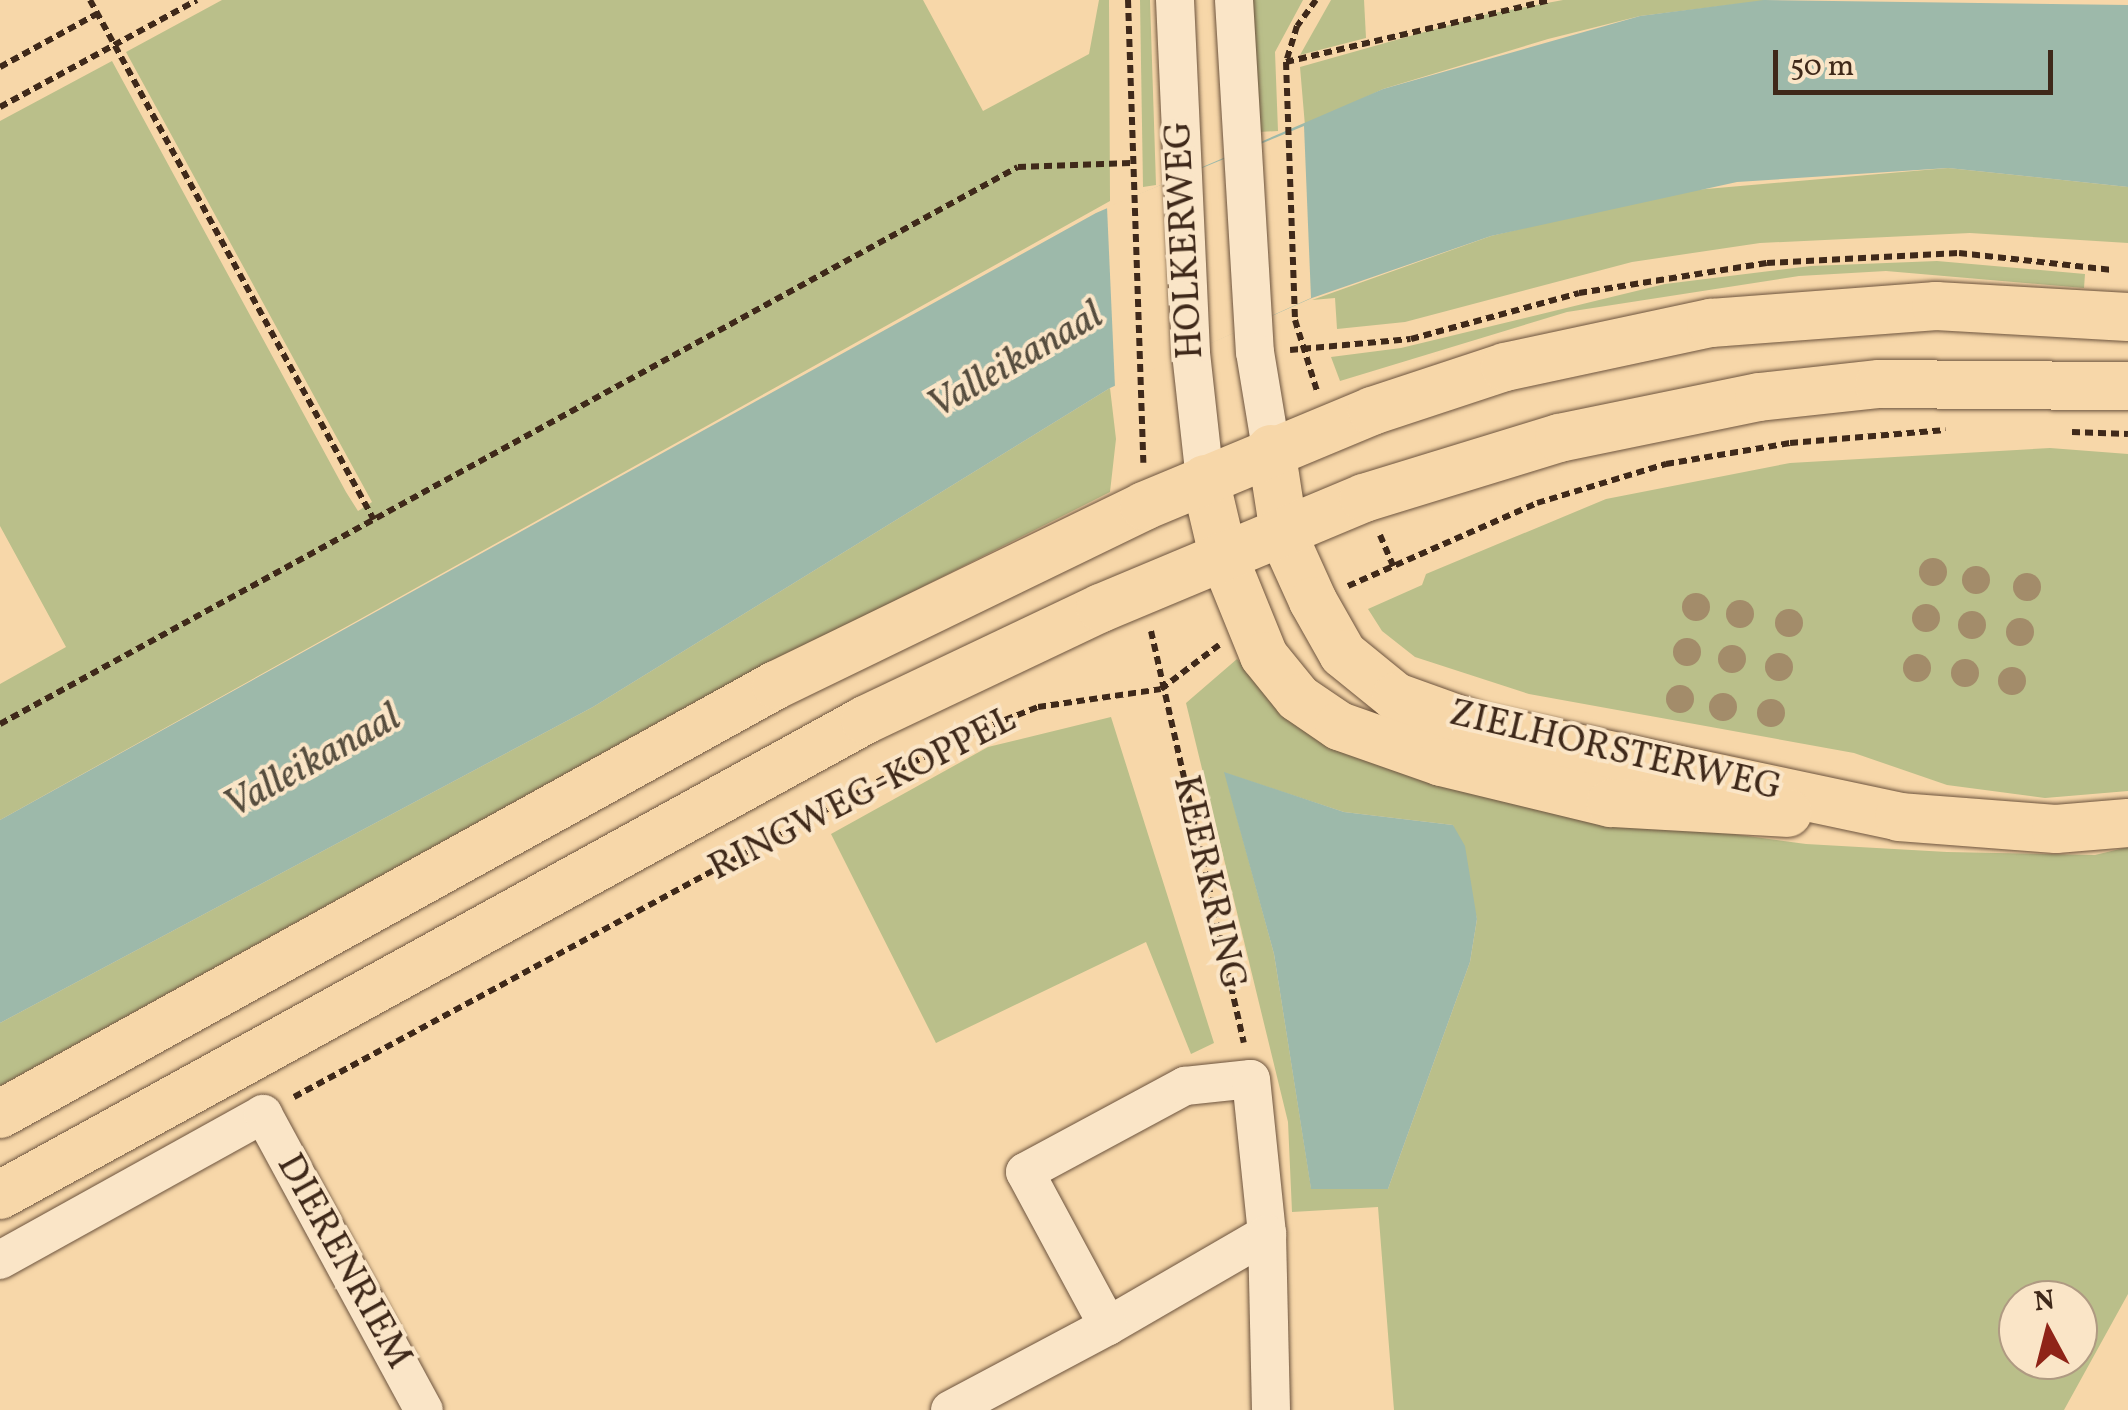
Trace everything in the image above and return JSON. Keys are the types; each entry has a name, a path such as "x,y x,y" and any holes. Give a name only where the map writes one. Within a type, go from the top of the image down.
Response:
{"main road":[{"path":"0,1114 776,684 1271,450 1506,367 1711,324 1936,306 2128,318"},
{"name":"RINGWEG-KOPPEL","path":"0,1195 738,786 983,662 1283,531 1468,464 1658,414 1880,384 2128,386"},
{"name":"ZIELHORSTERWEG","path":"1271,450 1283,531 1313,601 1354,667 1410,702 1482,728 1861,811 2002,828 2128,823"},
{"name":"ZIELHORSTERWEG","path":"1205,479 1222,555 1250,630 1273,670 1314,710 1370,740 1441,762 1648,808 1861,811"}],"street":[{"name":"HOLKERWEG","path":"1174,0 1191,354 1205,479"},
{"name":"HOLKERWEG","path":"1234,0 1253,325 1271,450"},
{"path":"1108,1326 1025,1172 1185,1086 1250,1079 1266,1234 1271,1410"},
{"path":"0,1260 262,1114"},
{"name":"DIERENRIEM","path":"262,1114 424,1410"},
{"path":"950,1410 1108,1326 1266,1234"}],"path":[{"path":"90,0 374,520"},
{"path":"0,108 197,0"},
{"name":"HOLKERWEG","path":"1128,0 1140,376"},
{"path":"1302,349 1294,306 1286,62 1297,26 1316,0"},
{"path":"1286,62 1550,0"},
{"path":"0,67 97,14"},
{"path":"0,724 1018,166 1131,163"},
{"path":"1313,601 1537,503 1666,464 1790,443 1966,430"},
{"path":"2053,430 2128,434"},
{"name":"RINGWEG-KOPPEL","path":"262,1114 956,740 1038,707 1161,688 1250,630"},
{"name":"KEERKRING","path":"1161,688 1250,1079"}],"green space":[{"path":"222,0 923,0 983,111 1089,54 1099,0 1109,0 1110,201 0,820 0,684 66,647 0,526 0,121 112,61 346,492 358,511 372,502 126,52"},
{"path":"1140,0 1150,0 1156,185 1143,187"},
{"path":"1248,0 1303,0 1275,52 1278,131 1258,132"},
{"path":"1331,0 1364,0 1366,38 1300,55"},
{"path":"1563,0 1771,0 1640,16 1548,39 1383,89 1305,126 1300,67 1488,14"},
{"path":"1948,168 2128,187 2128,243 1970,233 1760,243 1632,262 1405,322 1337,329 1335,298 1312,300 1491,236 1672,192"},
{"path":"1937,261 2085,274 2084,288 1886,271 1799,276 1567,312 1340,381 1331,357 1401,348 1665,284 1811,266"},
{"path":"1110,388 1116,439 1110,492 693,703 0,1086 0,1023 593,707"},
{"path":"2050,448 2128,454 2128,791 2045,798 1947,785 1854,753 1529,694 1415,657 1382,631 1368,609 1422,585 1426,574 1606,499 1790,463"},
{"path":"1237,659 1256,680 1617,818 1806,844 2095,855 2128,847 2128,1294 2098,1348 2098,1280 1998,1280 1998,1380 2081,1380 2064,1410 1394,1410 1378,1207 1292,1212 1288,1122 1186,703","holes":["1225,773 1344,812 1453,825 1477,919 1470,962 1388,1189 1311,1188 1274,954"]},
{"path":"1111,717 1214,1043 1191,1054 1146,942 936,1043 831,834 988,747"}],"water":[{"name":"Valleikanaal","path":"1764,0 2128,5 2128,187 1948,168 1737,182 1491,236 1312,298 1110,388 593,707 0,1023 0,820 1096,213 1383,89 1640,16"},
{"path":"1224,772 1344,812 1453,825 1465,846 1477,919 1470,962 1388,1189 1311,1189 1274,954"}],"pier":[{"path":"1304,126 1311,298 1115,387 1107,207"}]}
